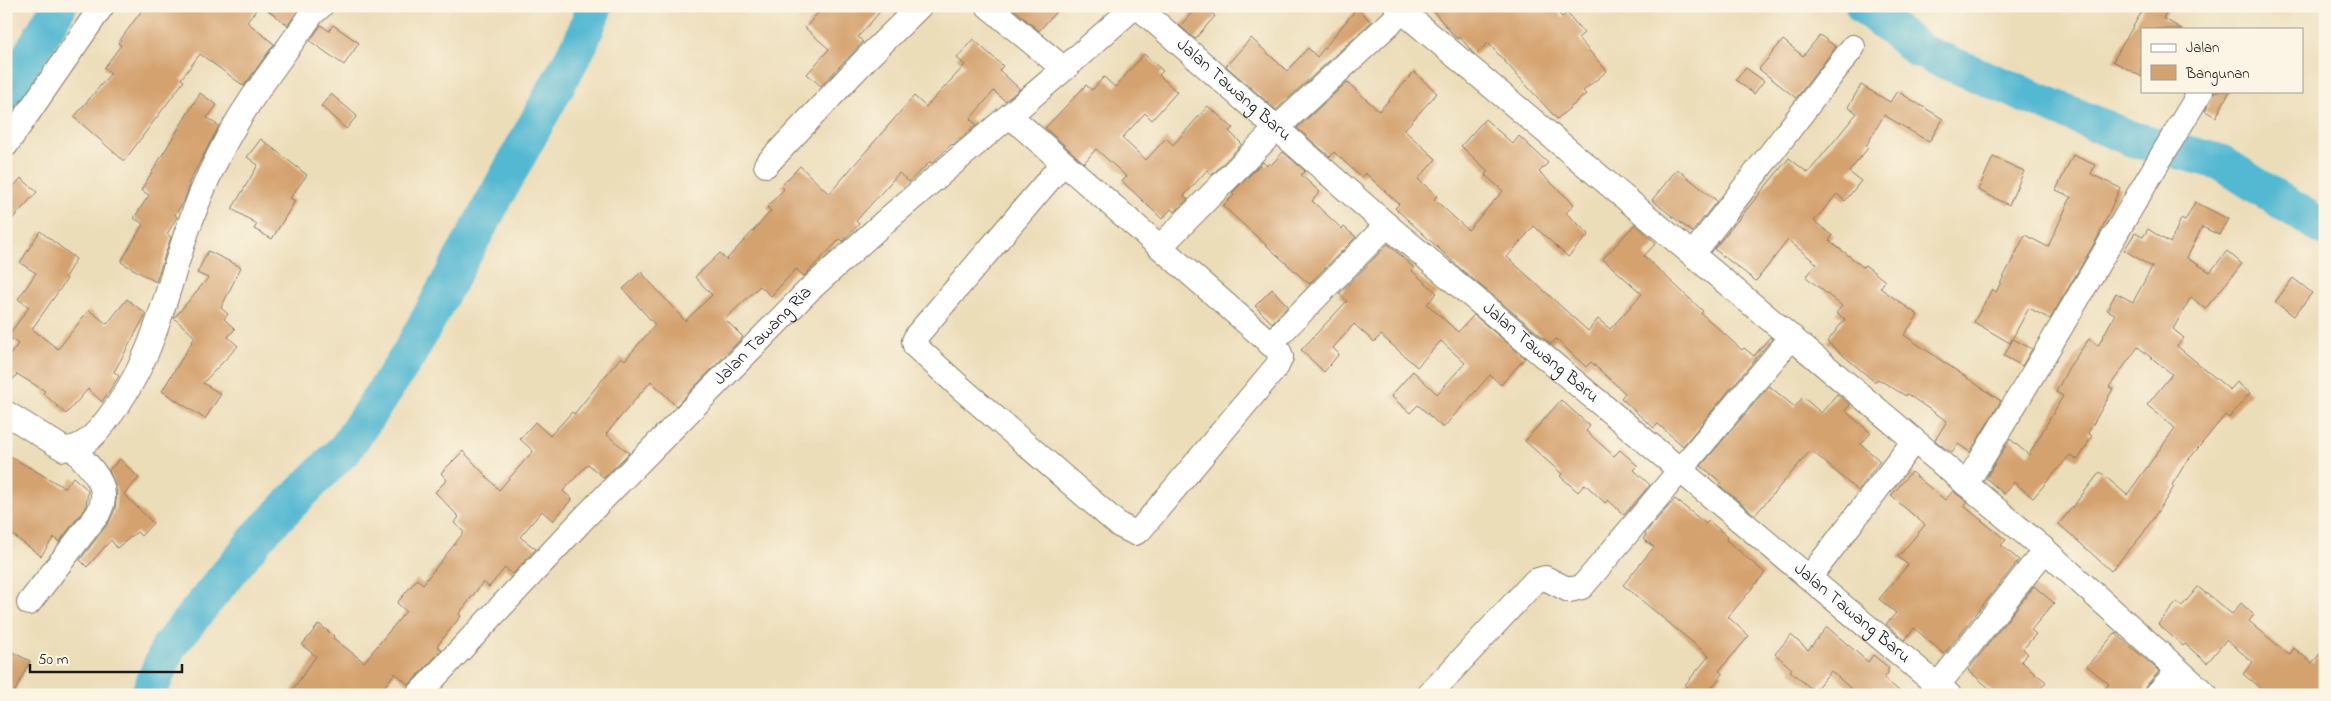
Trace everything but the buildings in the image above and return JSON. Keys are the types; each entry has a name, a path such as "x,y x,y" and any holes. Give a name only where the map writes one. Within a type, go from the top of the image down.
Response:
{"street":[{"path":"6,145 102,6"},
{"path":"766,164 867,58 920,6"},
{"path":"988,6 1064,69"},
{"name":"Jalan Tawang Ria","path":"418,695 584,518 796,303 890,217 1136,6"},
{"name":"Jalan Tawang Baru","path":"1136,6 1387,225 1943,690"},
{"path":"6,412 64,448 74,449 99,430 120,404 140,371 152,343 190,223 218,155 312,9"},
{"path":"1160,247 1276,129 1399,9 2045,550 2206,695"},
{"path":"1693,254 1853,47"},
{"path":"1966,484 2025,390 2065,317 2200,92"},
{"path":"1010,116 1279,351 1281,357 1277,366 1140,530 1135,532 1119,525 915,346 915,339 1063,163"},
{"path":"1270,344 1387,225"},
{"path":"1429,695 1535,582 1545,578 1569,590 1582,587 1792,337"},
{"path":"1809,578 1914,441"},
{"path":"29,603 98,514 104,501 104,491 100,481 74,449"},
{"path":"1943,690 2045,550"},
{"path":"2156,695 2178,670"}],"waterway":[{"path":"6,96 59,6"},
{"path":"148,695 169,646 261,533 346,448 409,354 581,42 595,6"},
{"path":"1863,6 1920,51 2132,139 2220,162 2325,229"}]}
